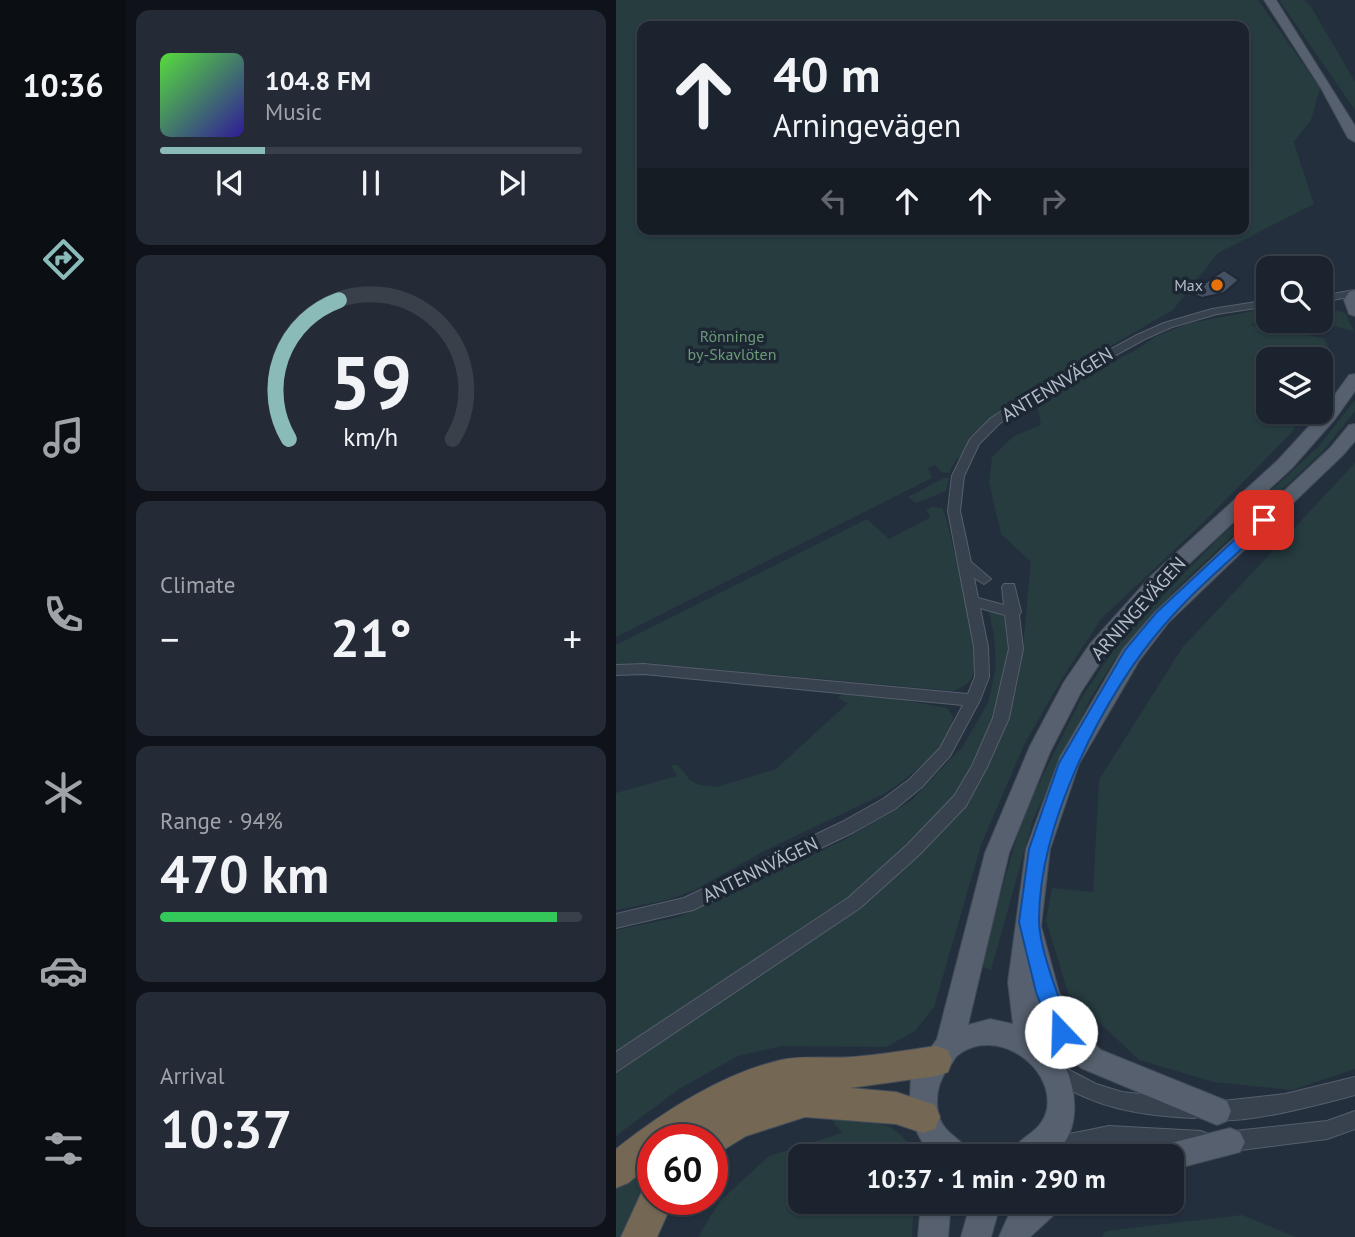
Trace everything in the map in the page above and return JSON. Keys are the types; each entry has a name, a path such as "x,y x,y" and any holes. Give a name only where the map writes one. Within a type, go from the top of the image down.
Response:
{"highway":[{"path":"680,1124 745,1087 782,1075 850,1073 943,1053"},
{"path":"728,1129 737,1123 806,1101 896,1108 923,1117"},
{"path":"616,1171 637,1154"},
{"path":"639,1237 649,1215"}],"main road":[{"path":"1270,0 1327,88 1355,138"},
{"name":"ARNINGEVÄGEN","path":"923,1117 925,1076 943,1053 998,853 1038,751 1072,688 1098,649 1158,581 1285,464 1329,415 1355,379"},
{"name":"ARNINGEVÄGEN","path":"1029,1042 1021,982 1038,849 1068,763 1131,655 1162,617 1337,450 1355,429"},
{"path":"1029,922 1046,992 1061,1032 1091,1059 1217,1111"},
{"path":"943,1053 989,1032 1029,1042 1056,1072 1062,1101 1056,1130 1041,1144"},
{"path":"923,1117 940,1144"},
{"path":"1184,1153 1230,1142"},
{"path":"933,1237 935,1214"},
{"path":"976,1237 983,1214"},
{"path":"1014,1237 1021,1223 1031,1214"}],"street":[{"path":"1333,301 1355,302"},
{"name":"ANTENNVÄGEN","path":"616,921 687,905 889,804 916,783 945,752 973,700 982,677 981,647 954,511 958,476 974,442 995,421 1024,401 1113,351 1168,325 1216,311 1256,305"},
{"path":"965,564 984,579"},
{"path":"616,1063 854,903 913,850 960,801 1001,718 1016,649 1014,612 1009,587"},
{"path":"972,601 1014,612"},
{"path":"616,670 644,669 973,700"},
{"path":"1056,1072 1087,1092 1137,1106 1217,1111 1304,1100 1355,1086"},
{"path":"1070,1144 1109,1135 1230,1142 1327,1130 1355,1119"}],"green space":[{"name":"Rönninge by-Skavlöten","path":"616,0 1258,0 1320,88 1311,120 1293,140 1314,204 1218,253 1173,310 1000,410 968,438 971,449 956,460 949,473 941,472 935,465 928,468 932,478 616,637"},
{"path":"1279,0 1304,0 1310,5 1355,82 1355,110"},
{"path":"1333,310 1345,313 1354,331 1333,326"},
{"path":"1256,311 1256,323 1250,325 1256,326 1256,333 1296,333 1324,338 1328,347 1256,347 1256,424 1297,424 1209,517 1101,619 1063,677 1024,745 981,845 934,1007 915,1031 886,1047 782,1046 738,1056 679,1089 616,1136 616,930 678,917 844,840 912,800 963,746 988,703 996,667 994,635 988,607 1009,620 1011,654 998,707 959,812 988,764 1010,711 1021,661 1031,562 1001,534 989,482 992,457 1014,436 1041,425 1037,404 1155,337 1186,324"},
{"path":"1355,400 1355,411 1323,451 1178,587 1116,658 1090,699 1033,820 991,970 980,966 1023,815 1082,697 1122,637 1217,540 1319,446"},
{"path":"1355,463 1355,1069 1292,1090 1214,1082 1139,1060 1068,993 1046,920 1052,888 1093,892 1099,780 1182,648"},
{"path":"944,478 949,478 946,491 916,503 908,497"},
{"path":"932,507 942,508 945,514 970,625 974,667 971,679 961,688 953,691 648,663 616,664 616,645 867,519 889,539 931,517 926,510"},
{"path":"853,691 947,708 953,716 951,727 937,750 926,761 884,794 764,851 695,890 667,900 616,910 616,793 677,776 671,765 678,765 690,780 699,785 717,787 776,769 848,703 838,698 844,692"},
{"path":"831,1119 882,1124 900,1134 908,1144 807,1144 842,1133"},
{"path":"788,1150 788,1214 913,1214 912,1237 698,1237 711,1215 728,1215 728,1194 769,1156"},
{"path":"637,1164 637,1204 625,1237 616,1237 616,1180"},
{"path":"1242,1215 1296,1237 1102,1237 1106,1231"}],"building":[{"name":"Max","path":"1224,270 1239,280 1224,293 1202,298 1190,293"}],"place":[{"name":"Max","path":"1217,285"}],"route":[{"path":"1061,1032 1046,992 1029,922 1038,849 1068,763 1131,655 1162,617 1264,520"}]}
